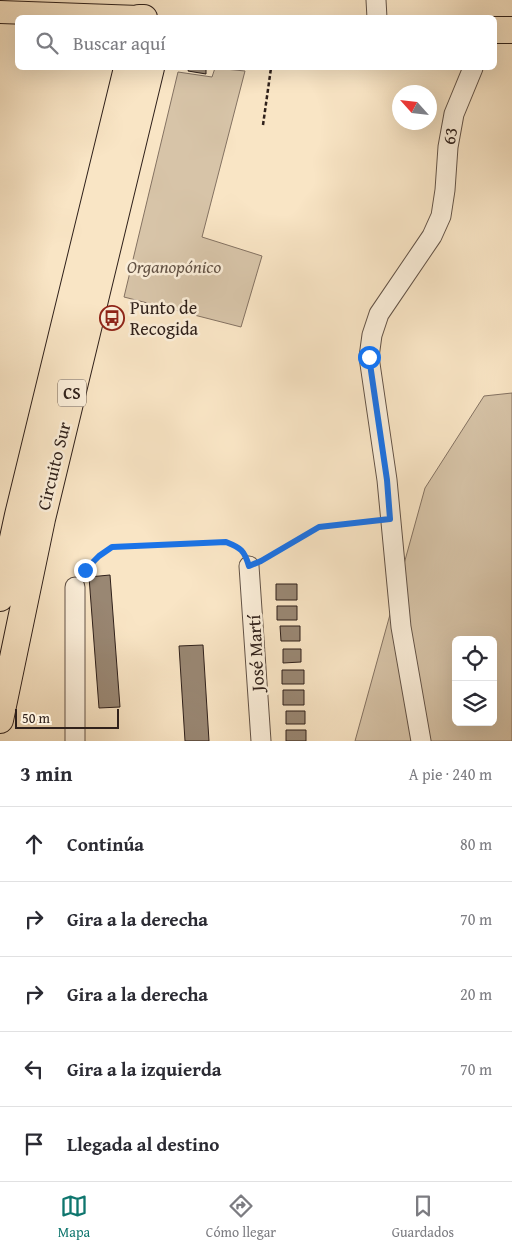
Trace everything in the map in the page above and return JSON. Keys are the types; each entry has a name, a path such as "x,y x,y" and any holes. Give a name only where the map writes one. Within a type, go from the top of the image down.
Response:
{"highway":[{"path":"497,30 512,30"},
{"name":"Circuito Sur","path":"0,598 127,70"},
{"name":"Circuito Sur","path":"0,720 42,519 151,70"}],"main road":[{"path":"0,12 83,15"}],"street":[{"path":"376,0 378,15"},
{"name":"63","path":"421,741 401,627 387,480 369,357 372,335 379,314 432,236 441,216 448,147 454,114 472,70"},
{"name":"José Martí","path":"249,566 261,741"},
{"path":"75,587 75,741"}],"path":[{"path":"263,126 271,70"},
{"path":"75,587 85,570 99,556 112,547 226,542 238,547 245,553 249,566 319,527 390,519"}],"green space":[{"name":"Organopónico","path":"214,70 245,71 202,237 262,256 241,327 124,297 178,72 212,77"},
{"path":"512,393 512,741 355,741 425,488 484,396"}],"building":[{"path":"206,70 206,74 188,71"},
{"path":"110,575 120,707 99,708 89,577"},
{"path":"276,584 297,584 297,600 276,600"},
{"path":"277,606 297,606 297,620 277,620"},
{"path":"280,626 300,626 300,641 281,641"},
{"path":"203,645 209,741 185,741 179,646"},
{"path":"283,649 301,649 301,662 283,663"},
{"path":"282,670 304,670 304,684 282,684"},
{"path":"283,690 304,690 304,705 283,705"},
{"path":"286,711 305,711 305,724 286,724"},
{"path":"286,730 306,730 306,741 286,741"}],"place":[{"name":"Punto de Recogida","path":"112,318"}],"route":[{"path":"85,570 99,556 112,547 226,542 238,547 245,553 249,566 319,527 390,519 387,480 369,357"}]}
